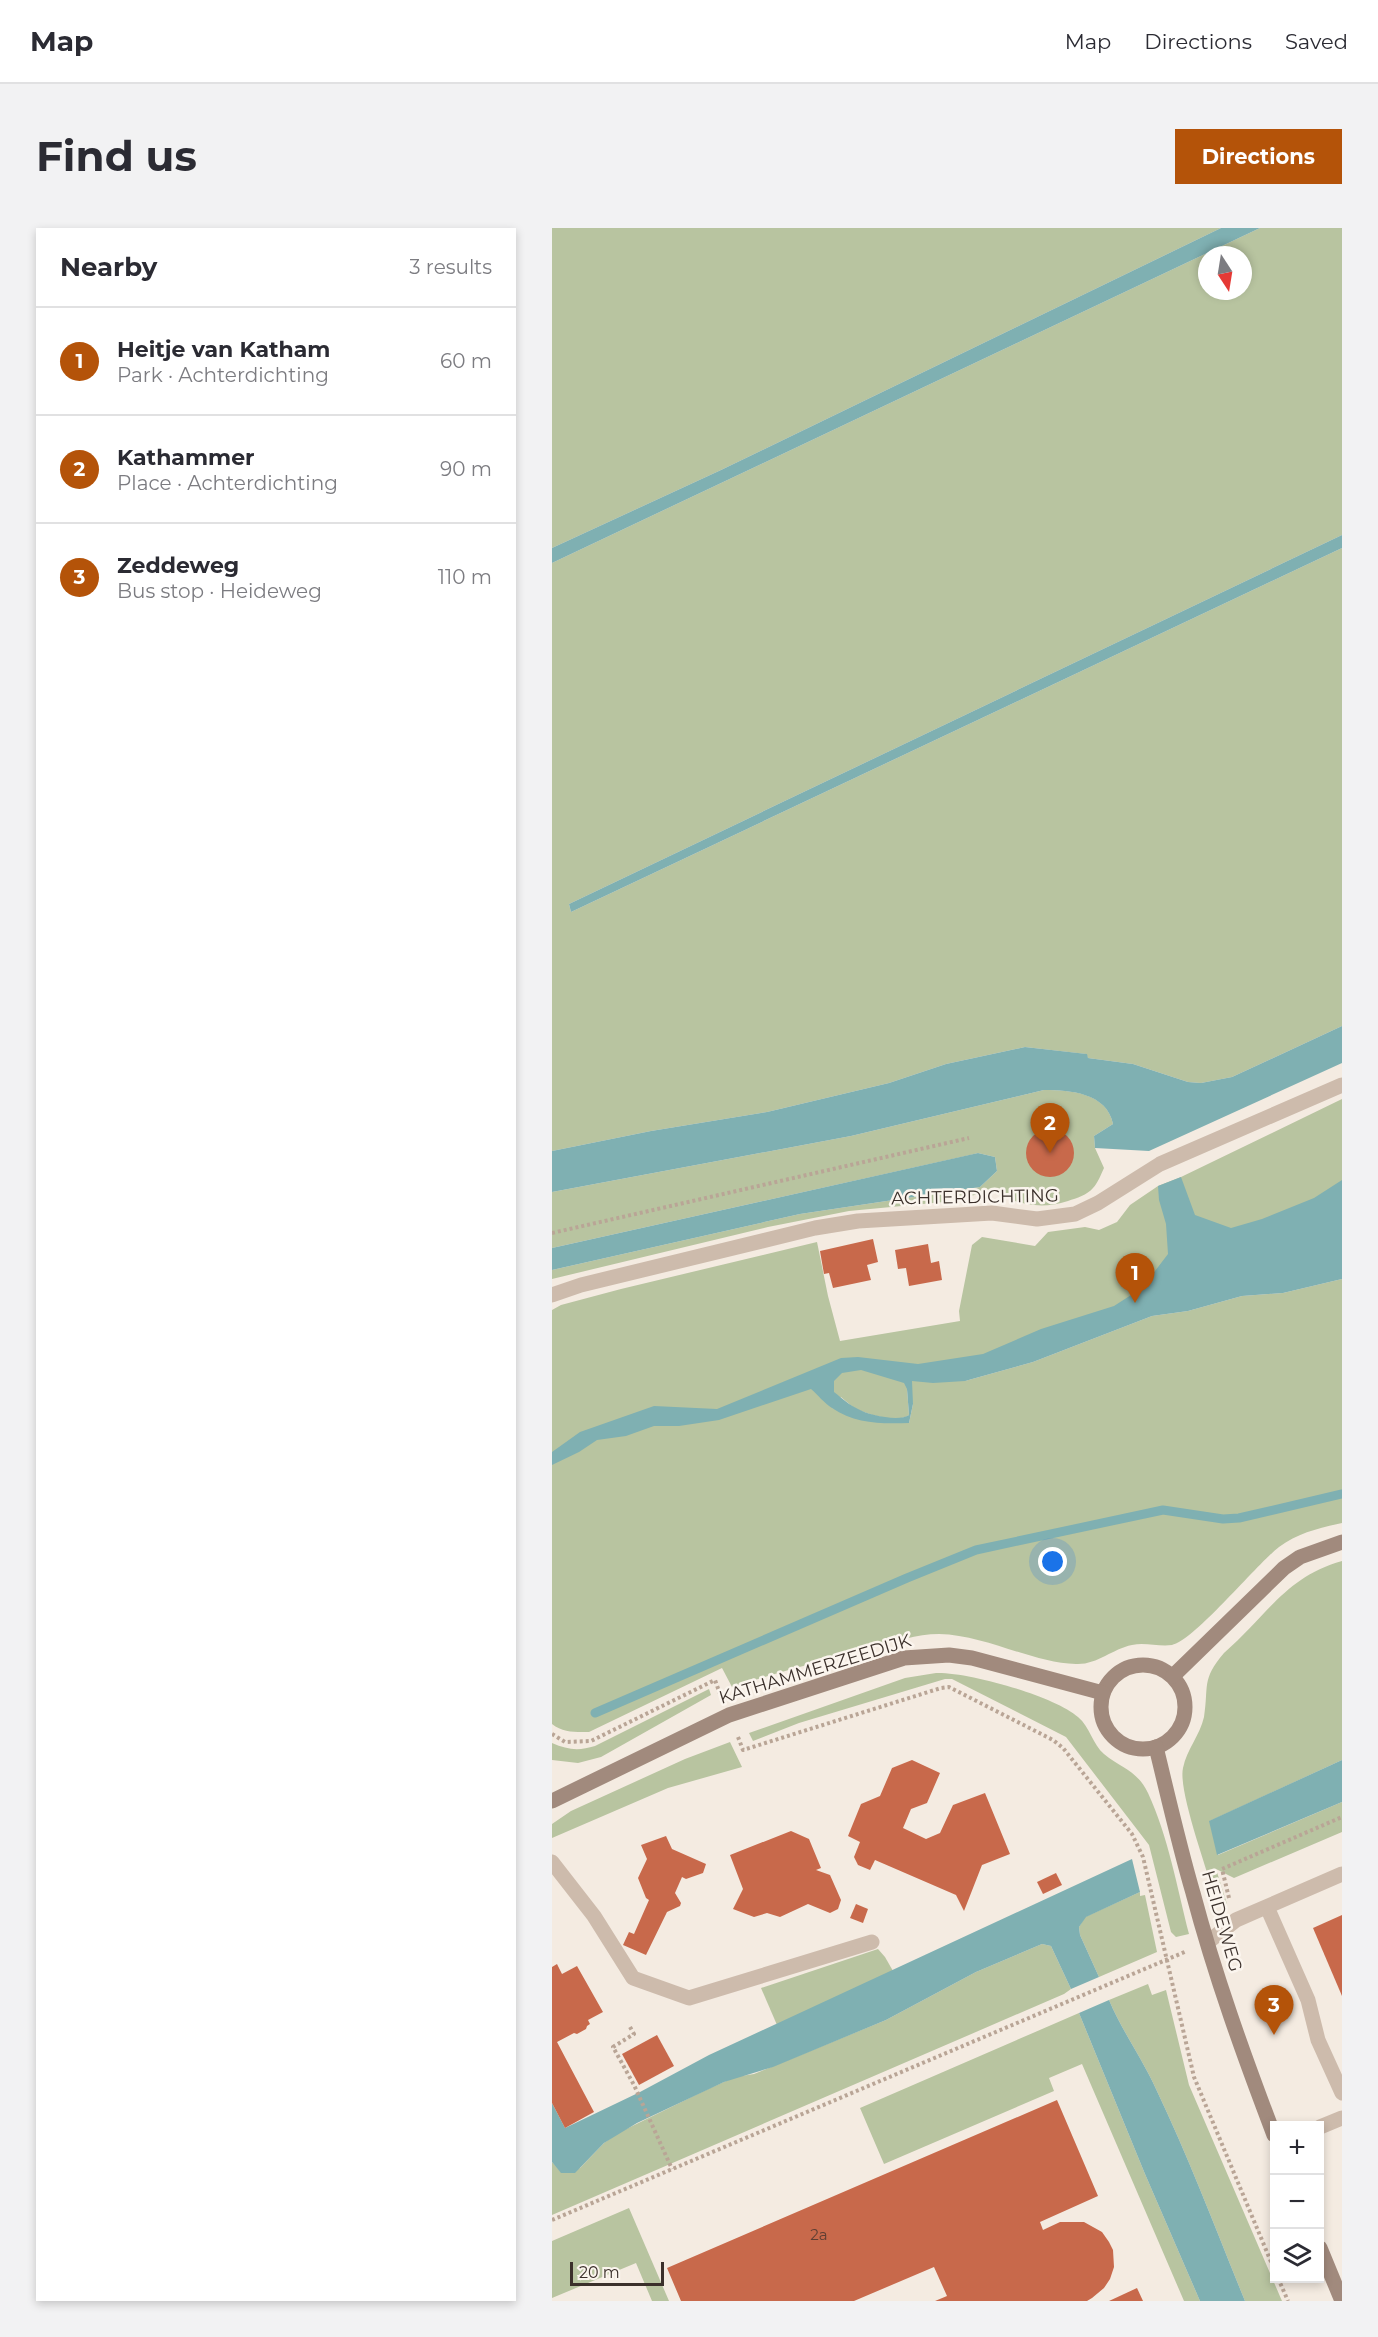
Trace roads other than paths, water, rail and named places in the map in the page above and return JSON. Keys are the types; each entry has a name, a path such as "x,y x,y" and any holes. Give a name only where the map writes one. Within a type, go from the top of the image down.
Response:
{"main road":[{"path":"1173,1676 1284,1568 1300,1557 1342,1542"},
{"name":"KATHAMMERZEEDIJK","path":"552,1801 729,1715 904,1658 929,1655 972,1658 1103,1693"},
{"path":"1140,1664 1159,1667 1173,1676 1185,1697 1186,1708 1183,1723 1171,1739 1156,1747 1133,1748 1121,1743 1108,1731 1101,1712 1103,1693 1109,1681 1121,1670 1140,1664"},
{"name":"HEIDEWEG","path":"1156,1747 1193,1894 1240,2045 1270,2122"},
{"path":"1324,2258 1341,2301"}],"street":[{"name":"ACHTERDICHTING","path":"552,1295 581,1285 815,1228 858,1221 984,1214 1037,1219 1075,1214 1098,1203 1160,1164 1342,1084"},
{"path":"552,1862 594,1916 633,1978 690,1998 872,1942"},
{"path":"1208,1942 1236,1920 1342,1874"},
{"path":"1267,1907 1308,2000 1318,2040 1342,2093"},
{"path":"1324,2125 1342,2118"}],"water":[{"path":"1221,228 1260,228 1222,246 1198,246 1198,257 552,563 552,548 721,470"},
{"path":"1342,535 1342,548 571,912 569,904"},
{"path":"1342,1026 1342,1063 1149,1151 1095,1148 1094,1136 1113,1124 1103,1106 1086,1095 1044,1090 851,1136 552,1192 552,1151 651,1131 767,1112 889,1083 946,1064 1025,1047 1087,1054 1088,1058 1133,1064 1188,1082 1201,1083 1232,1077"},
{"path":"978,1153 995,1157 997,1171 980,1187 800,1214 552,1270 552,1248"},
{"path":"1181,1177 1195,1215 1231,1228 1262,1219 1314,1198 1342,1180 1342,1279 1283,1293 1242,1296 1188,1311 1152,1316 1033,1362 965,1381 933,1383 912,1381 913,1404 909,1423 879,1423 850,1417 829,1406 811,1389 719,1420 679,1426 654,1426 626,1436 597,1440 552,1465 552,1452 580,1432 654,1406 717,1409 841,1358 858,1357 918,1364 983,1354 1041,1329 1114,1306 1142,1288 1168,1254 1166,1224 1159,1200 1158,1186","holes":["861,1370 904,1383 907,1389 909,1415 898,1418 863,1411 852,1406 834,1392 834,1381 842,1373"]},
{"path":"1342,1760 1342,1802 1217,1855 1209,1821"},
{"path":"1132,1859 1140,1892 1086,1917 1079,1927 1080,1935 1099,1977 1071,1989 1051,1946 1042,1944 976,1972 886,2020 773,2067 724,2082 637,2123 604,2143 575,2173 561,2173 552,2162 552,2103 565,2128 640,2092 709,2055"},
{"path":"1109,2000 1168,2115 1245,2301 1200,2301 1079,2013"}],"waterway":[{"path":"595,1713 976,1550 1163,1510 1223,1519 1239,1518 1342,1494"}],"place":[{"name":"Kathammer","path":"1050,1153"},
{"name":"Heitje van Katham","path":"1135,1303"},
{"name":"Zeddeweg","path":"1274,2035"}]}
